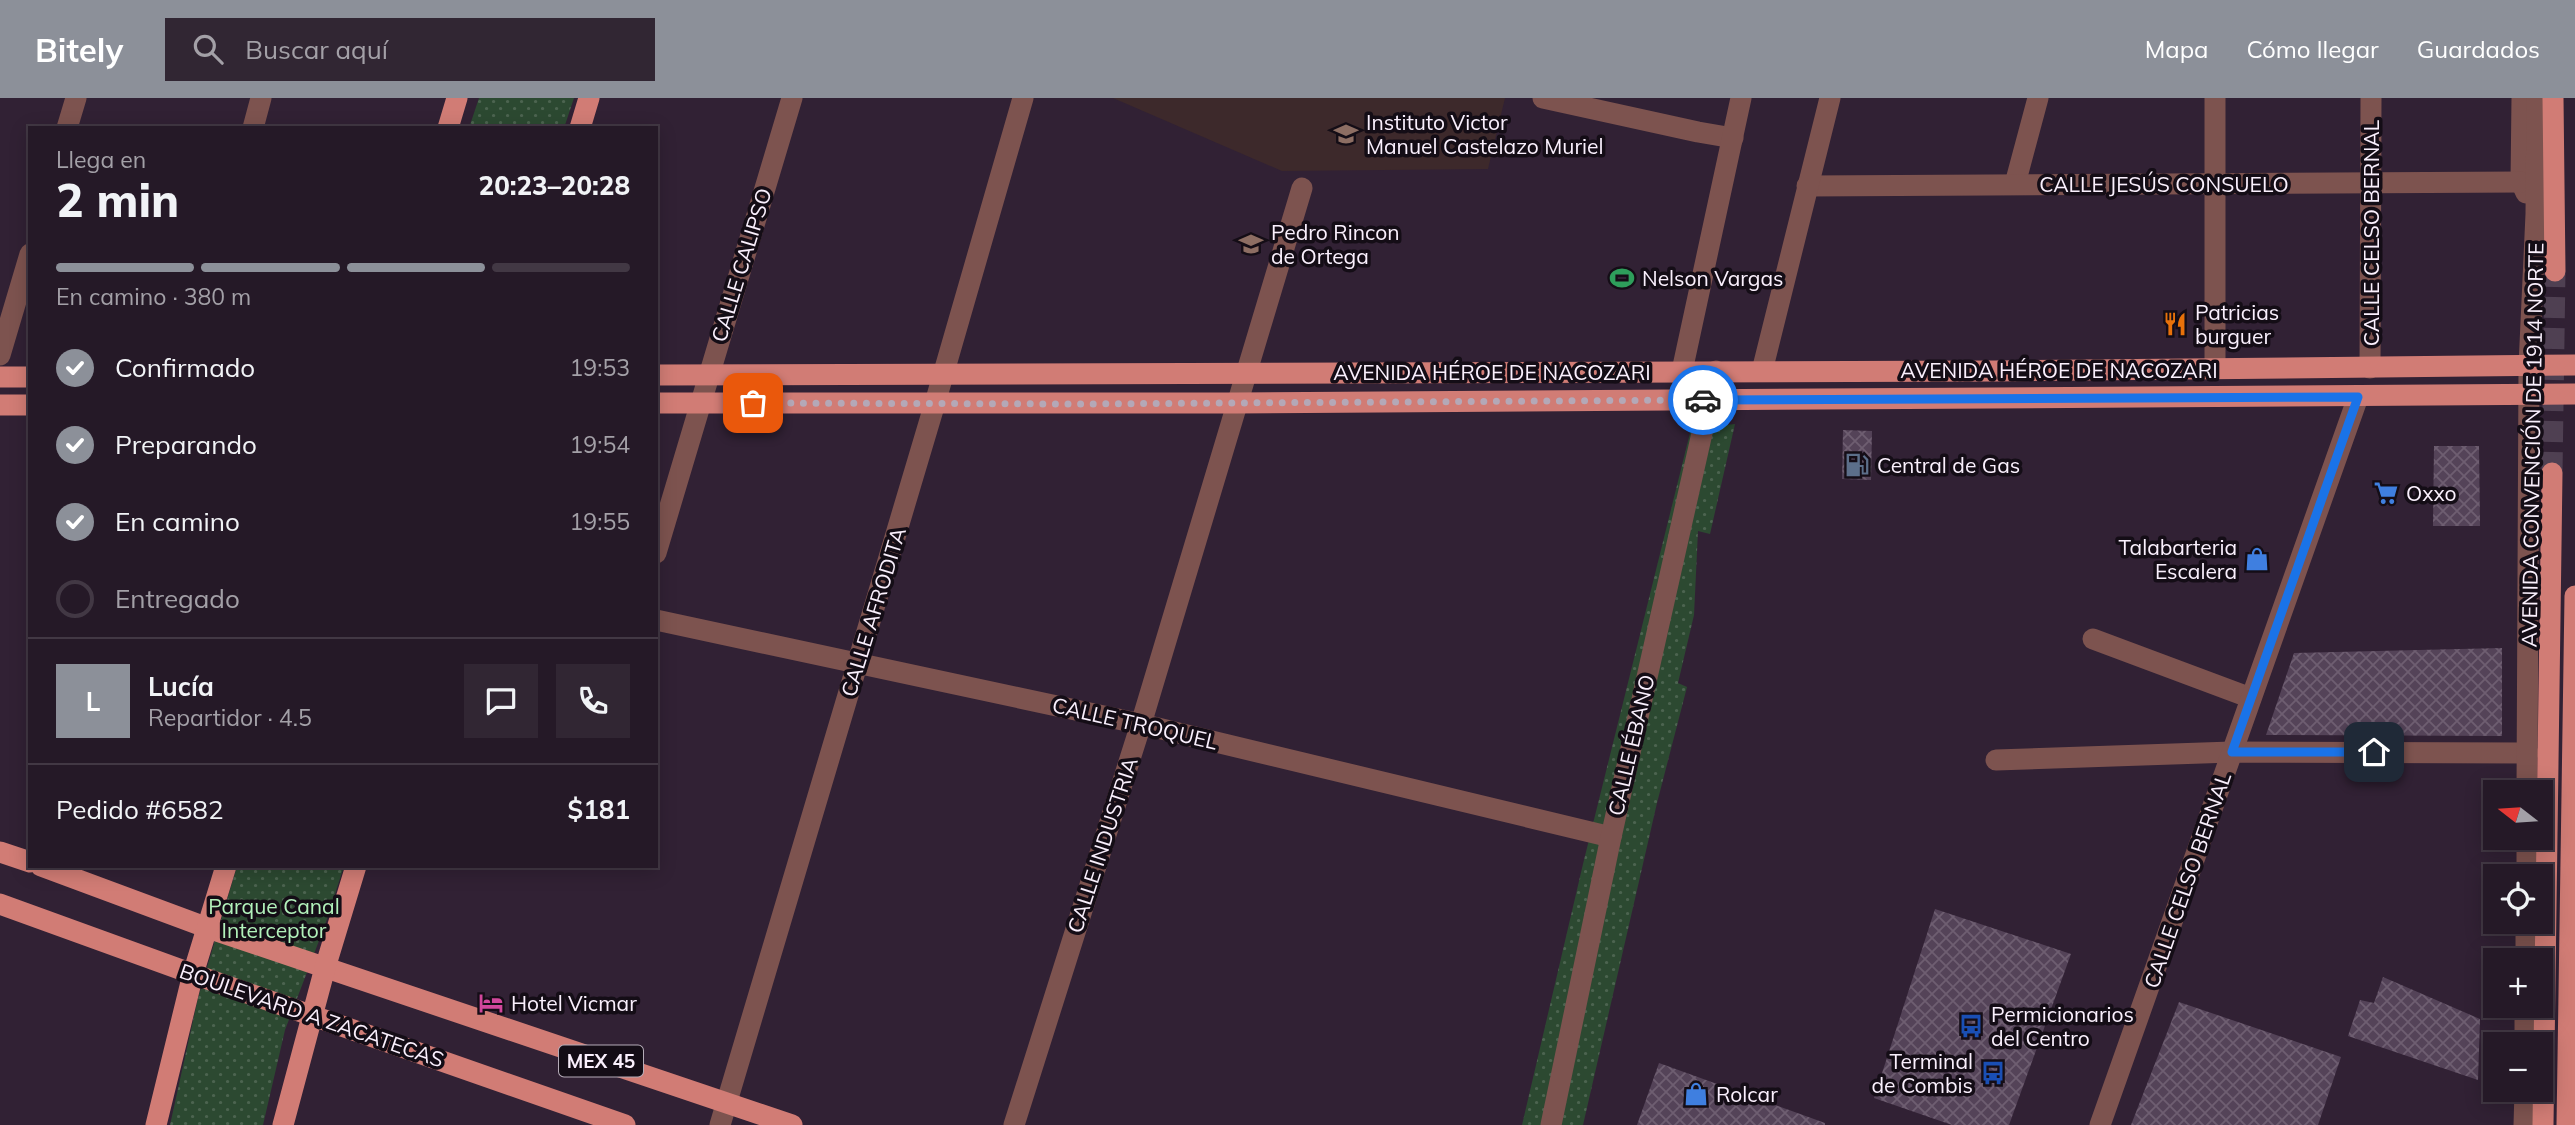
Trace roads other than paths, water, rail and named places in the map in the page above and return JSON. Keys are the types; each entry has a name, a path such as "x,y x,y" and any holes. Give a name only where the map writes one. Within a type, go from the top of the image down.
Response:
{"main road":[{"path":"449,126 457,98"},
{"path":"581,126 589,98"},
{"name":"AVENIDA CONVENCIÓN DE 1914 NORTE","path":"2553,98 2555,271"},
{"name":"AVENIDA HÉROE DE NACOZARI","path":"658,375 1682,372 2575,365"},
{"path":"0,377 28,377"},
{"name":"AVENIDA HÉROE DE NACOZARI","path":"658,404 2575,394"},
{"path":"0,405 28,405"},
{"name":"AVENIDA CONVENCIÓN DE 1914 NORTE","path":"2543,1125 2552,473"},
{"path":"2567,1125 2575,596"},
{"path":"0,852 28,861"},
{"name":"MEX 45","path":"46,868 208,928 792,1125"},
{"path":"156,1125 193,974 225,868"},
{"path":"283,1125 311,1015 355,868"},
{"name":"BOULEVARD A ZACATECAS","path":"0,904 625,1125"}],"street":[{"path":"68,126 76,98"},
{"path":"254,126 261,98"},
{"name":"CALLE CALIPSO","path":"658,546 792,98"},
{"name":"CALLE AFRODITA","path":"720,1125 1023,98"},
{"path":"1543,98 1733,138"},
{"path":"1682,372 1741,98"},
{"path":"1762,371 1830,98"},
{"path":"2018,175 2038,98"},
{"path":"2215,369 2216,98"},
{"name":"CALLE CELSO BERNAL","path":"2370,368 2371,98"},
{"path":"2522,98 2521,182 2536,214"},
{"name":"AVENIDA CONVENCIÓN DE 1914 NORTE","path":"2527,780 2529,366 2536,214 2537,98"},
{"name":"CALLE JESÚS CONSUELO","path":"1807,186 2018,175 2215,183 2521,182"},
{"name":"CALLE INDUSTRIA","path":"1014,1125 1141,724 1302,188"},
{"path":"0,355 28,261"},
{"name":"CALLE ÉBANO","path":"1551,1124 1611,837 1716,371"},
{"name":"CALLE CELSO BERNAL","path":"2100,1125 2358,397"},
{"name":"CALLE TROQUEL","path":"658,620 1141,724 1611,837"},
{"path":"2093,639 2251,698"},
{"path":"1996,760 2232,752 2528,753"},
{"path":"2524,1125 2525,1102"}],"tunnel":[{"path":"2552,473 2555,271"}],"place":[{"name":"Instituto Victor Manuel Castelazo Muriel","path":"1346,134"},
{"name":"Pedro Rincon de Ortega","path":"1251,244"},
{"name":"Nelson Vargas","path":"1622,278"},
{"name":"Patricias burguer","path":"2175,324"},
{"name":"Central de Gas","path":"1857,465"},
{"name":"Oxxo","path":"2386,493"},
{"name":"Talabarteria Escalera","path":"2257,559"},
{"name":"Hotel Vicmar","path":"491,1003"},
{"name":"Permicionarios del Centro","path":"1971,1026"},
{"name":"Terminal de Combis","path":"1993,1073"},
{"name":"Rolcar","path":"1696,1094"}],"park label":[{"name":"Parque Canal Interceptor","path":"274,918"}]}
